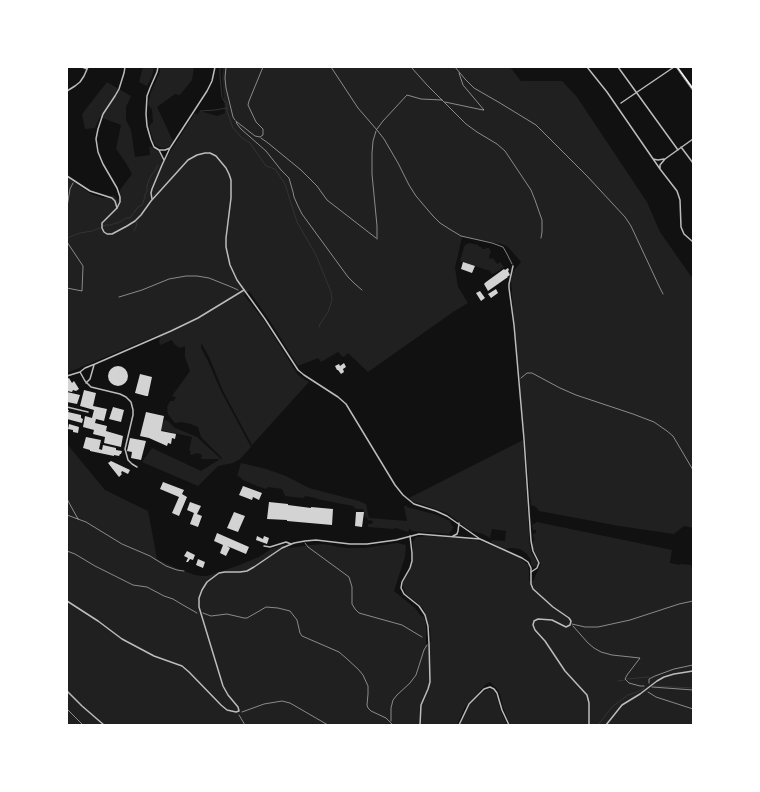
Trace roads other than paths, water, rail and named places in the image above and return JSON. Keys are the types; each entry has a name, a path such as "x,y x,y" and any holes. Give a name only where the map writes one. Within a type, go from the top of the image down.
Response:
{"main road":[{"path":"677,67 693,89"}],"street":[{"path":"67,91 79,83 84,76 87,68 82,67"},
{"path":"125,67 119,89 100,120 96,139 100,158 120,193 120,201 117,208 102,223 102,230 106,234 111,234 133,222 140,216 152,200 188,160 203,153 210,153 216,156 226,168 230,178 231,198 226,238 227,251 232,270 237,280 265,319 298,370 346,404 400,492 407,499 414,504 442,513 459,523 480,539 524,559 530,565 531,585 534,590 571,621 570,624 565,627 552,620 543,619 536,620 532,624 565,671 588,697 590,708 589,725"},
{"path":"158,67 147,96 147,126 154,147 160,150 170,148"},
{"path":"152,200 152,189 164,160 170,148 208,89 212,81 215,67"},
{"path":"587,67 607,92 616,107 677,191 680,200 681,227 684,234 693,242"},
{"path":"618,67 678,150"},
{"path":"622,104 674,67"},
{"path":"660,169 660,165 665,159 693,140"},
{"path":"681,147 693,163"},
{"path":"160,150 164,160"},
{"path":"653,159 665,159"},
{"path":"67,176 90,191 112,198 117,208"},
{"path":"513,266 509,286 519,383 531,541 539,563 537,568 531,572"},
{"path":"67,376 80,372 85,368 144,344 178,328 212,310 244,290"},
{"path":"86,383 90,379 94,364"},
{"path":"80,372 86,383 91,387 124,395 130,402 133,415 125,449 128,460 137,467"},
{"path":"67,407 88,412"},
{"path":"453,536 458,531 459,523"},
{"path":"67,601 122,639 154,656 182,666 222,707 231,712 238,712 238,707 223,686 200,613 200,594 204,586 212,577 222,572 247,571 279,550 291,544 305,541 316,540 364,545 386,542 420,534 480,539"},
{"path":"410,536 412,561 410,568 402,582 402,588 404,594 419,606 425,615 428,626 429,643 430,682 421,705 420,725"},
{"path":"264,546 270,547 286,542 291,544"},
{"path":"606,725 622,705 657,680 681,672 693,671"},
{"path":"458,725 469,704 484,689 490,687 497,693 502,710 509,725"},
{"path":"67,691 104,725"}],"waterway":[{"path":"220,67 222,97 227,103 227,111 233,128 242,138 250,143 266,166 275,169 285,184 297,222 316,255 331,292 332,300 328,312 319,327"},
{"path":"200,111 227,108"},
{"path":"103,226 118,223 126,218 130,218 138,207 142,205 147,192 149,180 158,165"},
{"path":"134,231 137,222"},
{"path":"67,238 100,228"},
{"path":"627,679 649,677"},
{"path":"618,681 625,680"},
{"path":"654,686 693,688"},
{"path":"598,725 612,707 628,695 644,688"}],"tram line":[{"path":"676,67 693,91"}]}
